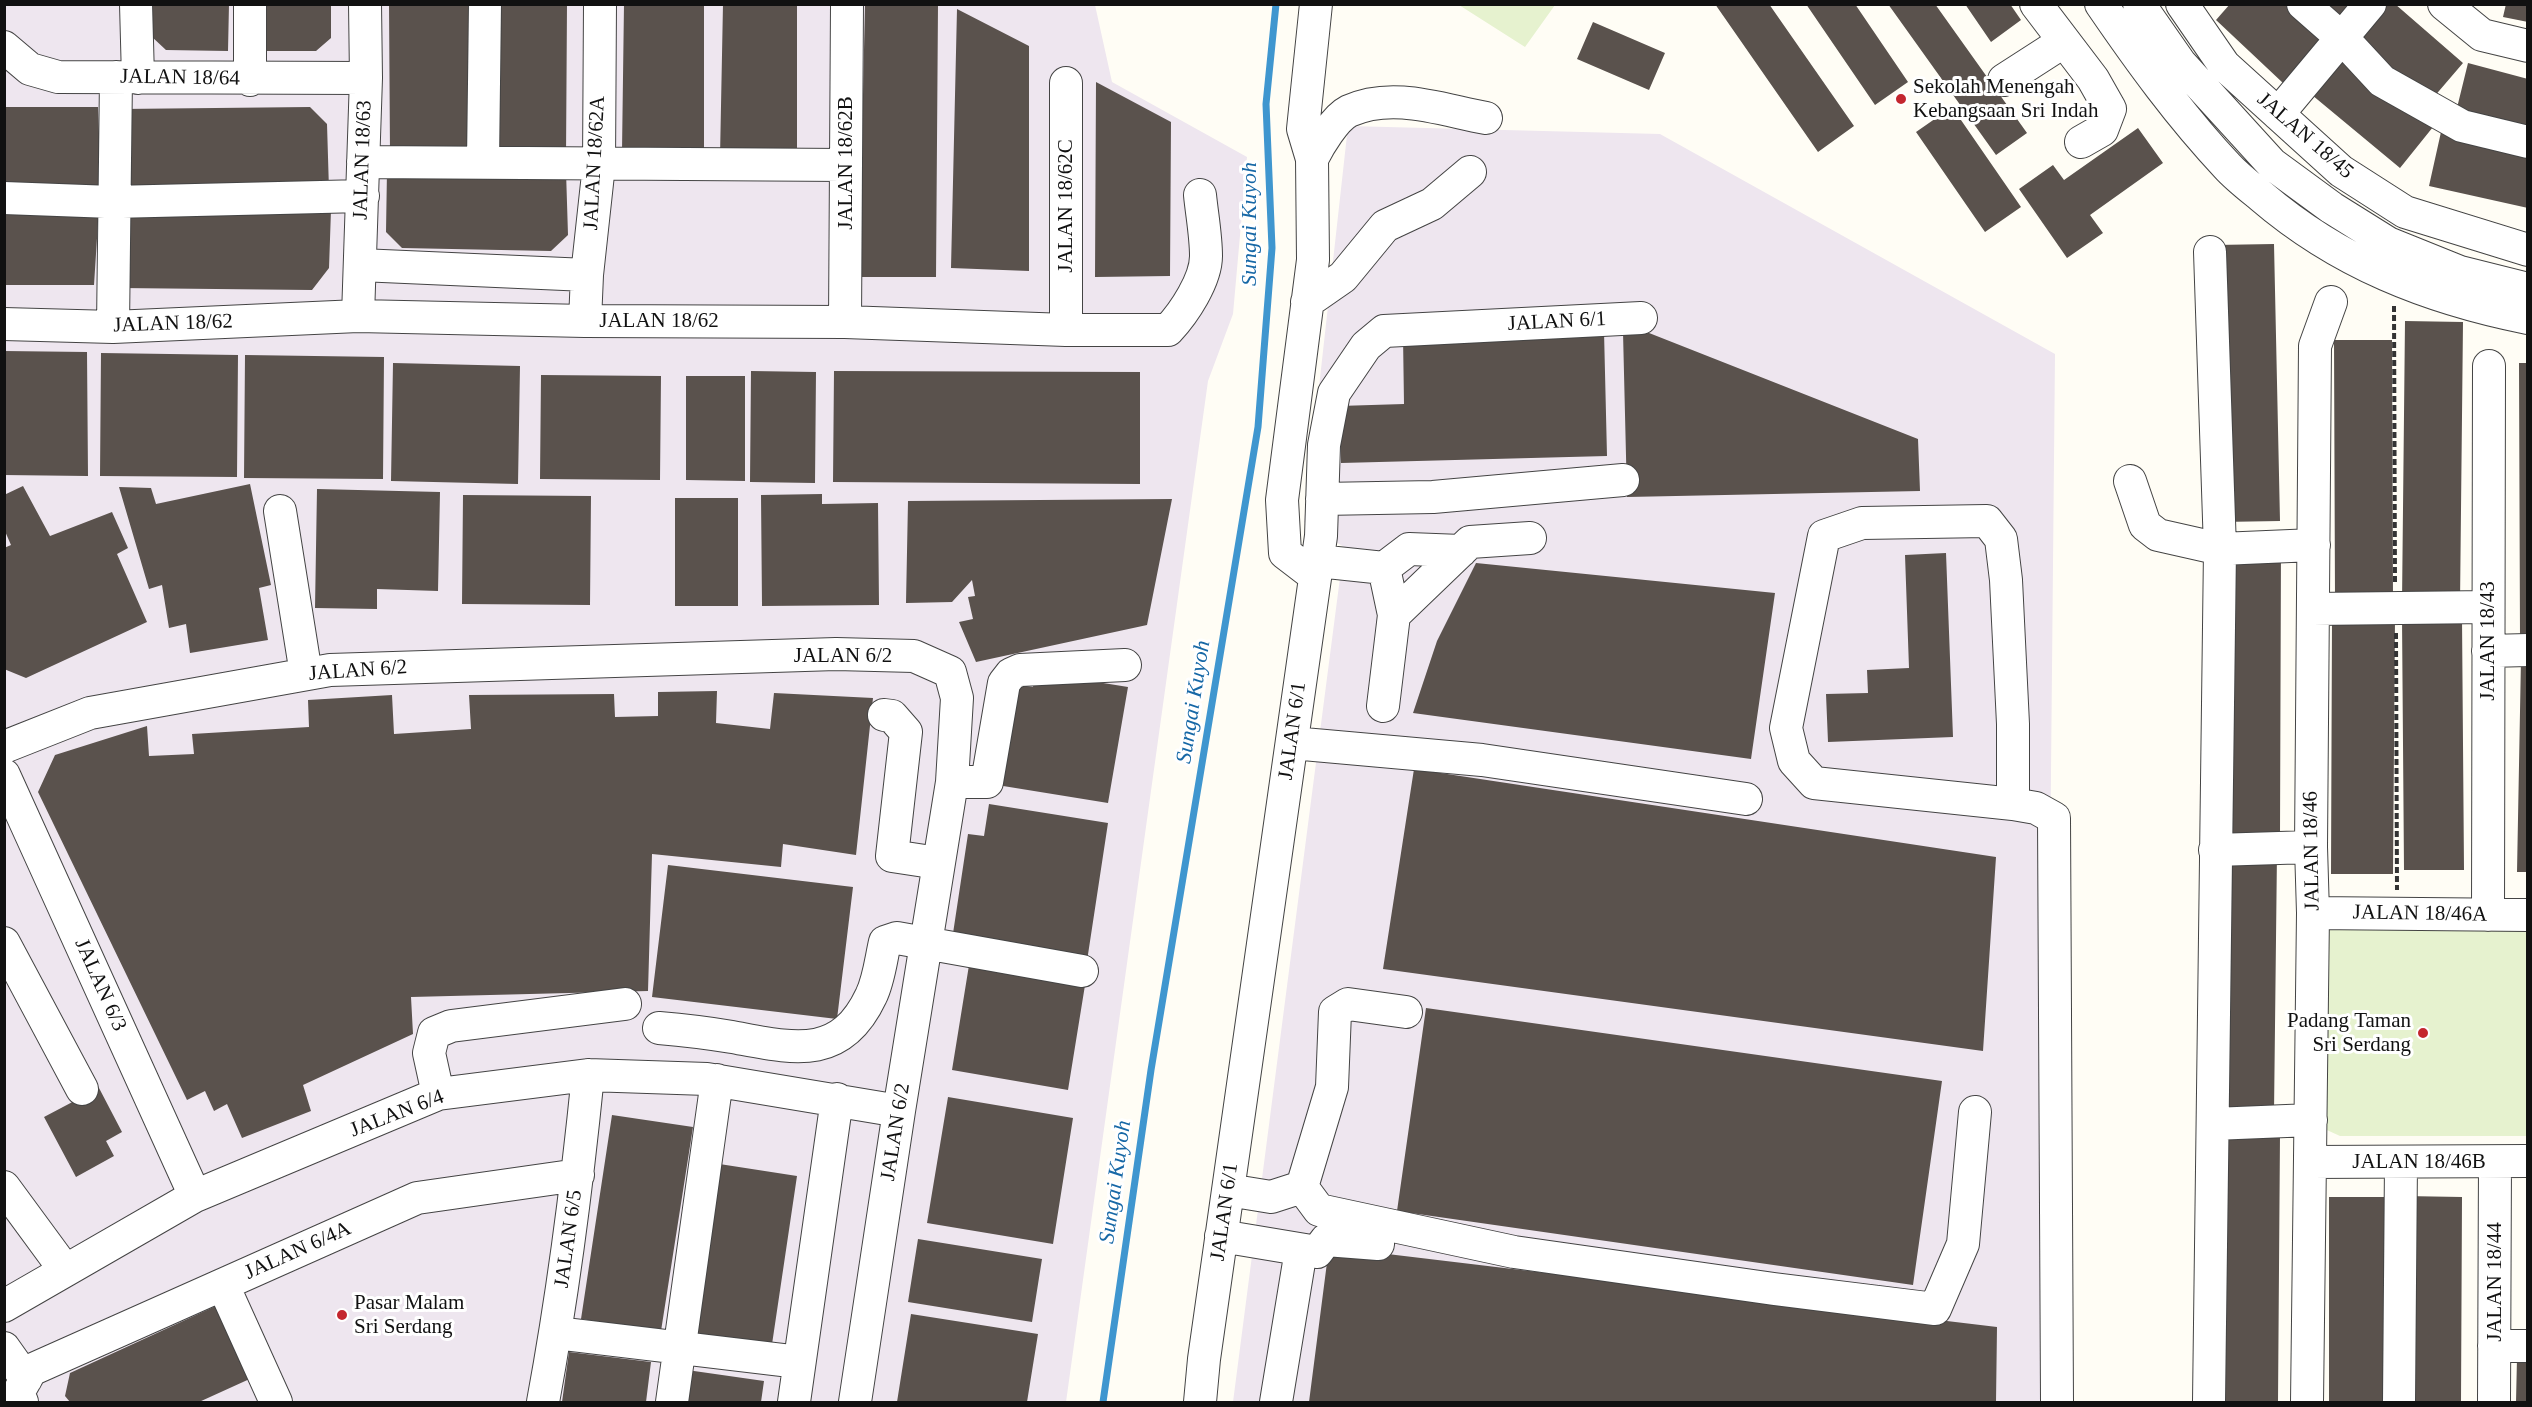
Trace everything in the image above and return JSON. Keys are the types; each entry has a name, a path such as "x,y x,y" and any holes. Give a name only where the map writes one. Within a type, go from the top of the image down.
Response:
{"street":[{"path":"112,327 112,202 136,4"},
{"path":"250,4 250,80"},
{"name":"JALAN 18/63","path":"358,316 366,78 365,4"},
{"path":"483,162 485,4"},
{"name":"JALAN 18/62A","path":"585,321 587,275 599,165 600,4"},
{"name":"JALAN 18/62B","path":"845,321 847,4"},
{"path":"1316,4 1303,129 1312,159 1313,260 1282,500 1285,553 1317,568 1384,568 1409,549 1461,551"},
{"path":"2036,4 2093,79 2110,109 2102,130 2081,142"},
{"path":"2101,4 2152,78 2228,168 2287,218 2348,258 2368,268 2449,299 2528,318"},
{"path":"2139,4 2180,63 2272,164 2332,208 2388,243 2460,272 2528,289"},
{"name":"JALAN 18/45","path":"2182,4 2223,66 2341,171 2405,212 2528,250"},
{"path":"2303,4 2342,38 2382,81 2462,126 2528,142"},
{"path":"2278,114 2370,4"},
{"path":"2444,4 2482,35 2528,46"},
{"path":"2004,80 2063,42"},
{"name":"JALAN 18/64","path":"4,47 30,69 58,77 250,80 366,78"},
{"name":"JALAN 18/62C","path":"1066,83 1066,330"},
{"path":"1312,159 1322,139 1347,112 1393,100 1486,118"},
{"path":"363,162 846,165"},
{"path":"1307,302 1343,277 1385,226 1432,204 1470,172"},
{"name":"JALAN 18/62","path":"4,324 112,327 358,316 585,321 845,321 1066,330 1168,330 1192,298 1206,258 1200,195"},
{"path":"4,198 112,202 363,196"},
{"path":"2209,1402 2220,549 2210,252"},
{"path":"360,265 587,275"},
{"name":"JALAN 18/46","path":"2307,1402 2313,913 2311,847 2315,346 2331,302"},
{"name":"JALAN 6/1","path":"1200,1402 1221,1236 1317,568 1324,445 1334,393 1366,346 1384,331 1641,318"},
{"name":"JALAN 18/43","path":"2488,366 2488,915"},
{"path":"1322,499 1433,497 1623,480"},
{"path":"2130,481 2145,525 2158,536 2220,549 2314,545"},
{"path":"280,511 306,674"},
{"path":"2013,804 2013,713 2006,580 2001,539 1987,521 1862,523 1824,536 1786,728 1794,761 1814,783 2013,804 2036,808 2054,818 2058,1317 2056,1402"},
{"path":"1394,615 1470,542 1530,538"},
{"path":"1383,706 1394,615 1384,568"},
{"path":"2313,609 2488,607"},
{"path":"2488,651 2528,650"},
{"name":"JALAN 6/2","path":"4,747 90,713 342,669 836,654 914,656 950,672 957,698 952,782 898,1111 855,1402"},
{"path":"952,782 971,784 987,782 1004,683 1011,674 1020,670 1125,665"},
{"path":"884,716 891,716 906,732 892,856 938,863"},
{"path":"1292,743 1482,760 1746,799"},
{"name":"JALAN 6/3","path":"4,775 13,817 195,1196"},
{"path":"2215,850 2311,847"},
{"name":"JALAN 18/46A","path":"2313,913 2528,915"},
{"path":"659,1028 703,1032 795,1049 830,1042 850,1028 872,995 885,942 897,938 1082,971"},
{"path":"4,943 82,1089"},
{"path":"438,1094 429,1053 434,1033 451,1026 625,1004"},
{"path":"1302,1187 1332,1087 1335,1011 1348,1004 1406,1012"},
{"name":"JALAN 6/4","path":"4,1306 195,1196 438,1094 588,1075 717,1080 898,1111"},
{"name":"JALAN 6/5","path":"543,1402 556,1333 578,1175 588,1075"},
{"path":"672,1402 717,1080"},
{"path":"794,1402 837,1099"},
{"path":"1302,1187 1319,1210 1514,1252 1935,1309 1964,1244 1975,1112"},
{"path":"2213,1124 2311,1120"},
{"name":"JALAN 18/46B","path":"2310,1162 2528,1161"},
{"path":"2399,1402 2401,1162"},
{"name":"JALAN 18/44","path":"2494,1402 2495,1162"},
{"name":"JALAN 6/4A","path":"26,1384 223,1285 417,1198 578,1175"},
{"path":"4,1187 65,1270"},
{"path":"1228,1190 1271,1197 1302,1187"},
{"path":"1221,1236 1317,1252 1326,1240 1378,1244"},
{"path":"1276,1402 1300,1250"},
{"path":"223,1285 265,1399"},
{"path":"556,1333 799,1362"},
{"path":"2494,1346 2528,1346"},
{"path":"4,1348 26,1384"}],"shaded area":[{"path":"5,5 1095,5 1112,82 1247,157 1233,314 1208,381 1066,1402 5,1402"},
{"path":"1348,126 1660,134 2055,354 2045,1402 1233,1402 1344,547 1304,522"}],"green space":[{"path":"1459,5 1555,5 1525,47"},
{"name":"Padang Taman Sri Serdang","path":"2332,922 2527,923 2527,1136 2340,1136 2318,1126 2318,940"}],"building":[{"path":"151,4 229,4 228,51 166,50 151,36"},
{"path":"253,4 331,4 331,38 316,51 253,51"},
{"path":"389,4 469,4 469,154 390,154"},
{"path":"489,4 567,4 566,157 489,157"},
{"path":"624,4 704,4 704,152 622,151"},
{"path":"723,4 797,4 797,158 720,157"},
{"path":"865,4 938,5 936,277 859,277"},
{"path":"1715,4 1769,4 1854,126 1818,152"},
{"path":"1806,4 1855,4 1908,82 1875,105"},
{"path":"1888,4 1935,4 2027,133 1996,155"},
{"path":"1965,4 2010,4 2021,20 1991,42"},
{"path":"2230,4 2291,4 2326,37 2283,83 2216,20"},
{"path":"2307,4 2354,4 2333,28"},
{"path":"2385,4 2395,4 2463,63 2427,105 2353,42"},
{"path":"2506,4 2528,4 2528,22 2503,17"},
{"path":"957,9 1029,46 1029,271 951,268"},
{"path":"1593,22 1665,53 1649,90 1577,59"},
{"path":"2345,54 2433,127 2400,168 2312,95"},
{"path":"2468,63 2528,79 2528,135 2455,116"},
{"path":"1096,82 1171,122 1170,276 1095,277"},
{"path":"4,107 98,107 101,188 4,187"},
{"path":"310,107 327,124 329,190 119,189 121,109"},
{"path":"1952,107 2021,207 1985,232 1916,132"},
{"path":"2138,128 2163,163 2090,215 2103,233 2067,258 2019,189 2053,165 2064,180"},
{"path":"2441,132 2528,151 2528,208 2429,186"},
{"path":"387,170 566,171 568,235 551,251 402,248 386,232"},
{"path":"99,207 94,285 5,285 5,208"},
{"path":"120,207 331,210 329,268 312,290 120,288"},
{"path":"2274,244 2280,521 2221,522 2215,245"},
{"path":"2405,321 2463,322 2460,603 2402,602"},
{"path":"1604,331 1607,456 1341,463 1339,406 1404,404 1403,336"},
{"path":"1644,331 1918,439 1920,491 1627,497 1623,332"},
{"path":"2334,340 2392,340 2393,600 2335,600"},
{"path":"4,351 87,352 88,476 4,475"},
{"path":"101,353 238,355 237,477 100,476"},
{"path":"245,355 384,357 383,479 244,478"},
{"path":"393,363 520,366 518,484 391,481"},
{"path":"2519,363 2528,363 2528,639 2520,639"},
{"path":"751,371 816,372 815,483 750,482"},
{"path":"834,371 1140,372 1140,484 833,482"},
{"path":"541,375 661,376 660,480 540,479"},
{"path":"686,376 745,376 745,481 686,480"},
{"path":"250,484 271,585 259,588 268,640 190,653 186,624 169,628 162,585 149,589 119,487 151,488 156,504"},
{"path":"23,486 50,536 112,512 128,548 117,554 147,622 26,678 4,669 4,548 11,545 4,529 4,495"},
{"path":"317,489 440,492 438,591 377,589 377,609 315,608"},
{"path":"822,494 822,504 878,503 879,605 762,606 761,495"},
{"path":"463,495 591,496 590,605 462,604"},
{"path":"675,498 738,498 738,606 675,606"},
{"path":"1172,499 1147,625 976,662 959,622 973,619 968,597 975,596 972,580 952,602 906,603 908,501"},
{"path":"2216,543 2281,544 2280,835 2214,835"},
{"path":"1946,553 1953,737 1828,742 1826,694 1868,693 1867,670 1909,668 1905,555"},
{"path":"1476,563 1775,593 1751,759 1413,713 1437,641"},
{"path":"2332,617 2395,618 2393,874 2331,874"},
{"path":"2402,618 2462,618 2464,870 2404,870"},
{"path":"2521,658 2528,658 2528,872 2517,872"},
{"path":"1035,672 1128,687 1108,803 997,785 1013,684 1033,687"},
{"path":"717,691 716,723 770,729 774,693 873,698 856,855 783,844 781,867 652,854 648,991 411,997 413,1034 303,1085 311,1111 242,1138 227,1104 214,1111 205,1091 187,1100 38,792 55,755 147,726 149,756 194,754 192,734 309,727 308,700 392,695 394,734 471,729 469,695 614,694 615,717 658,716 658,692"},
{"path":"1414,769 1996,857 1983,1051 1383,969"},
{"path":"989,804 1108,823 1087,961 952,940 968,834 984,836"},
{"path":"2219,852 2277,852 2274,1113 2215,1112"},
{"path":"668,865 853,887 837,1019 652,997"},
{"path":"970,959 1086,979 1068,1090 952,1070"},
{"path":"1426,1008 1942,1081 1913,1285 1397,1211"},
{"path":"99,1088 122,1132 106,1141 114,1156 76,1177 44,1117"},
{"path":"948,1097 1073,1118 1053,1244 927,1223"},
{"path":"612,1115 693,1127 661,1331 581,1319"},
{"path":"2216,1133 2280,1134 2278,1402 2213,1402"},
{"path":"713,1163 797,1176 771,1351 687,1338"},
{"path":"2404,1196 2462,1197 2461,1402 2403,1402"},
{"path":"2329,1197 2387,1197 2388,1402 2329,1402"},
{"path":"918,1239 1042,1259 1032,1322 908,1302"},
{"path":"1329,1247 1997,1327 1996,1402 1309,1402"},
{"path":"220,1304 254,1377 199,1402 70,1402 65,1396 70,1373"},
{"path":"911,1314 1038,1334 1027,1402 897,1402"},
{"path":"569,1352 651,1362 646,1402 562,1402"},
{"path":"2517,1358 2528,1358 2528,1402 2516,1402"},
{"path":"680,1369 764,1381 761,1402 676,1402"}],"waterway":[{"name":"Sungai Kuyoh","path":"1103,1402 1151,1070 1258,427 1272,248 1266,104 1276,4"}],"place":[{"name":"Sekolah Menengah Kebangsaan Sri Indah","path":"1901,99"},
{"name":"Padang Taman Sri Serdang","path":"2423,1033"},
{"name":"Pasar Malam Sri Serdang","path":"342,1315"}]}
